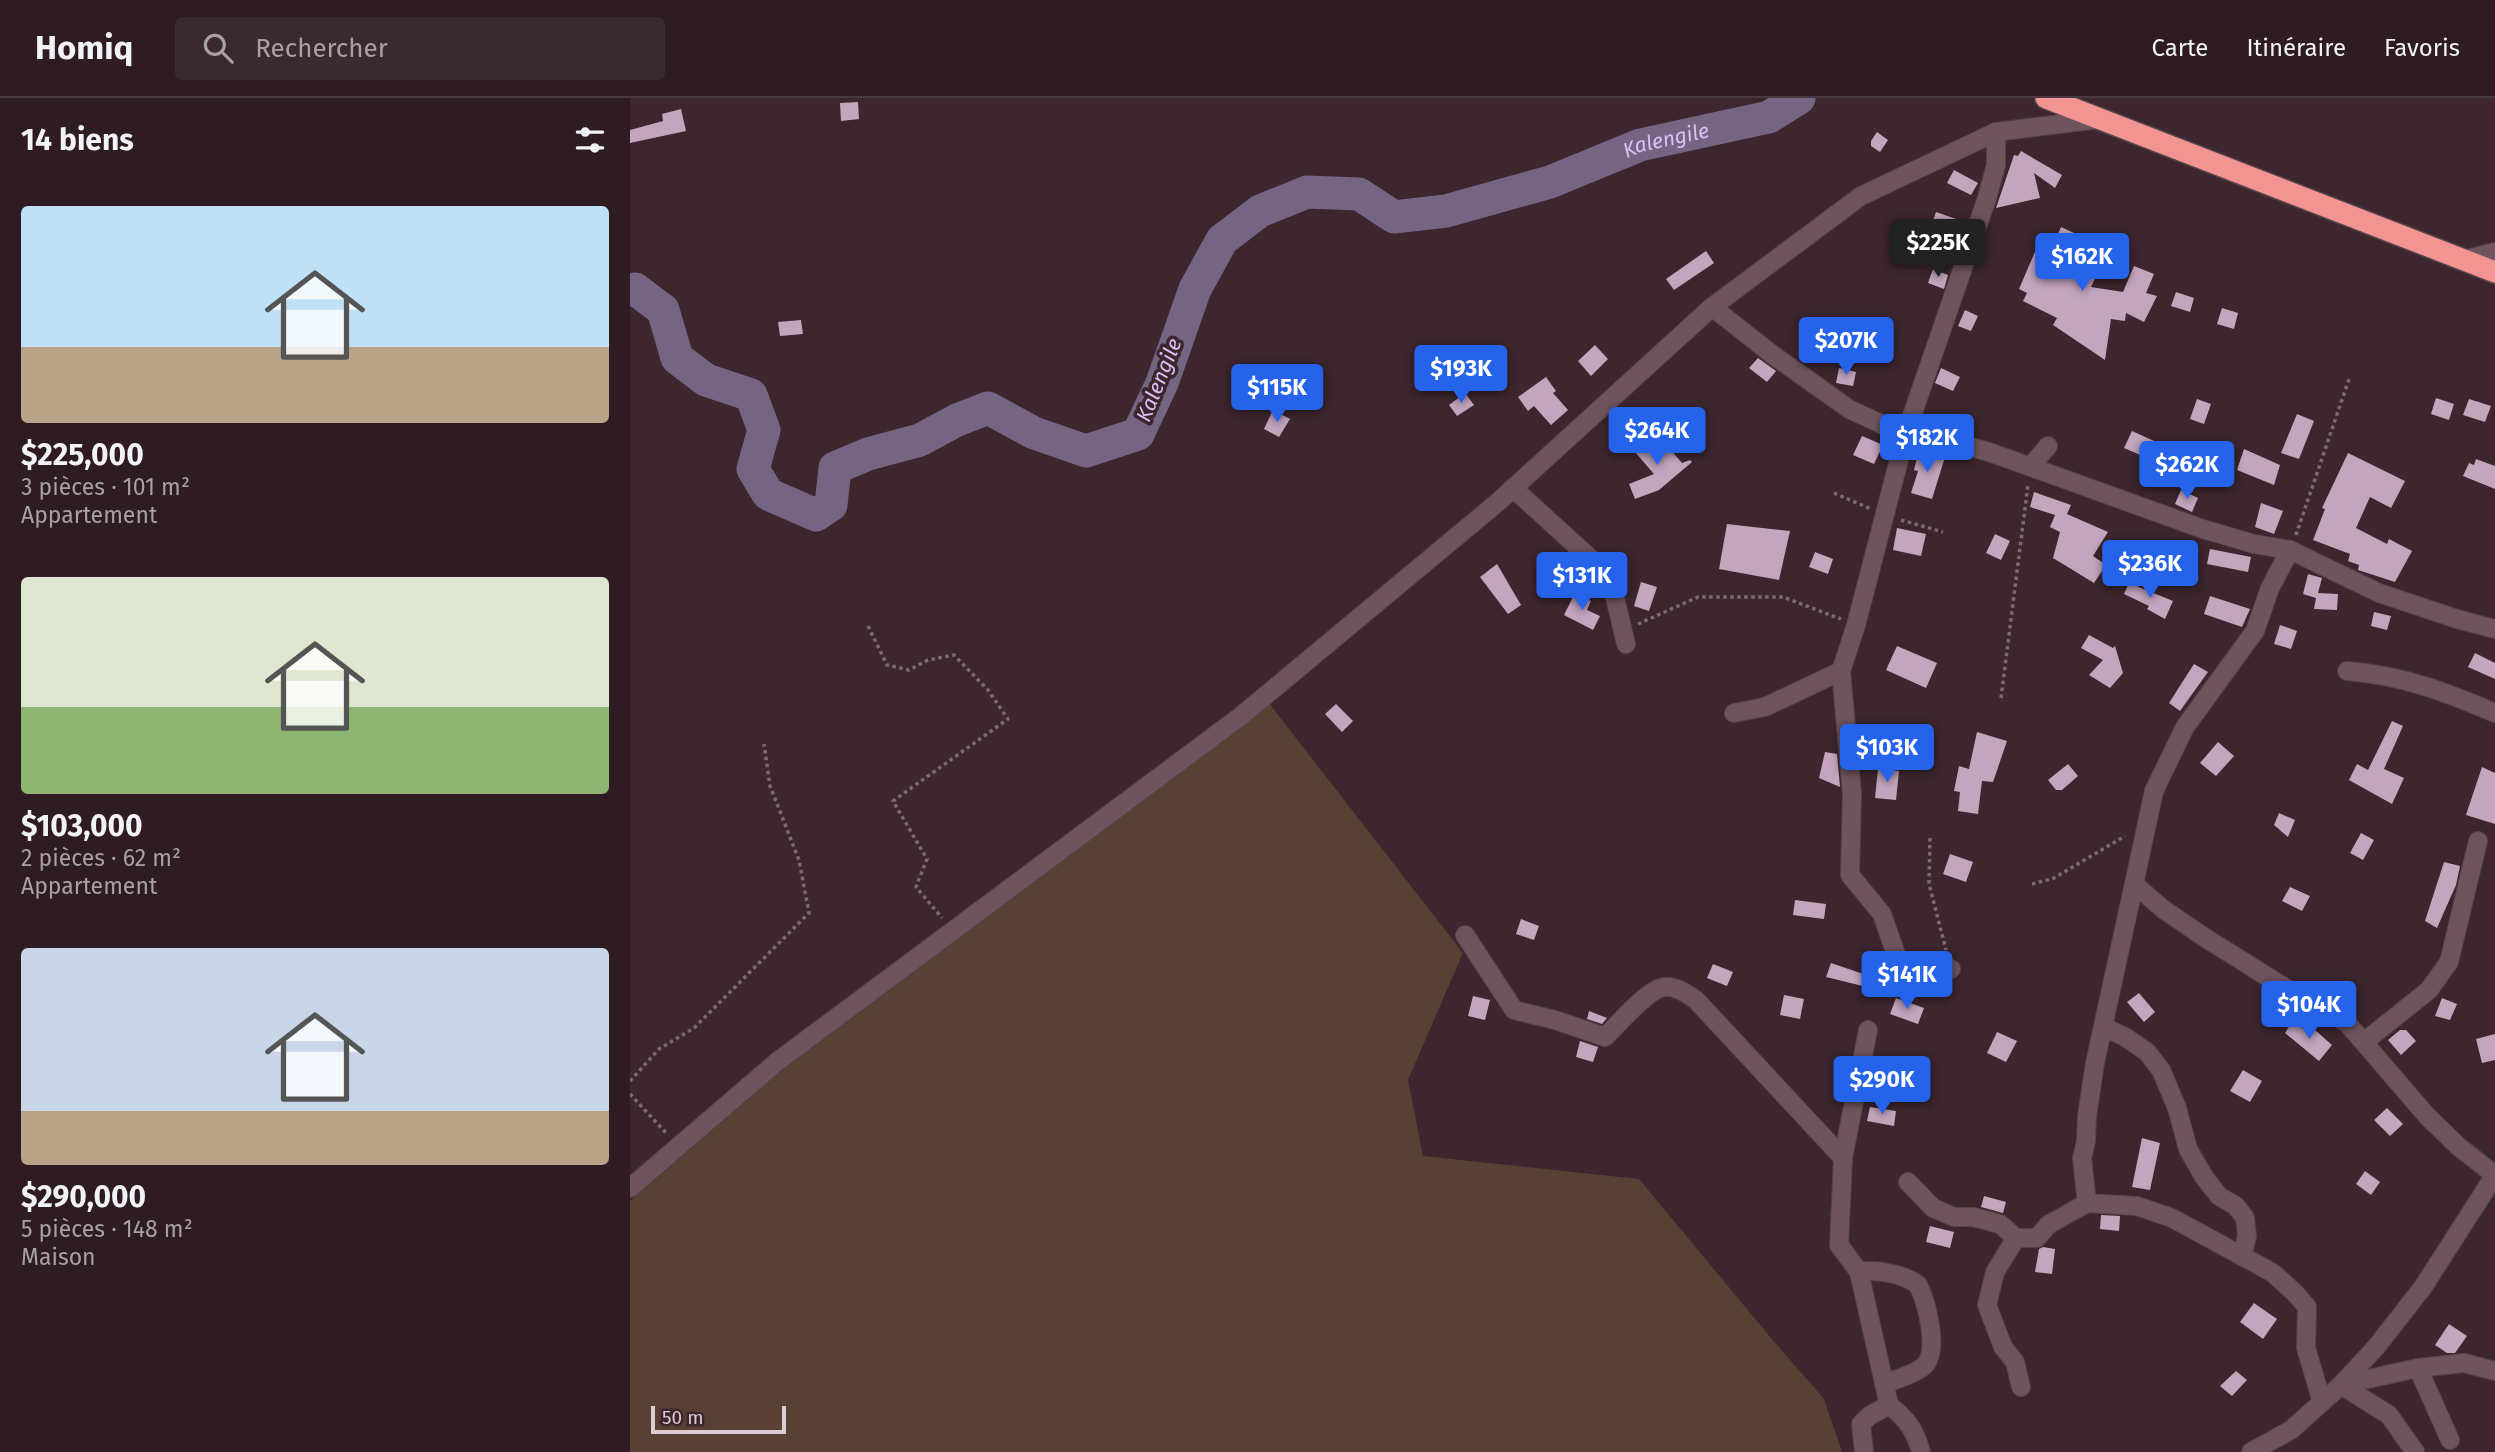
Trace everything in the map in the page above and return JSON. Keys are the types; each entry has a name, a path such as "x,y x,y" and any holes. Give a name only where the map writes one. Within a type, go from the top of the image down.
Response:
{"highway":[{"path":"2048,98 2495,272"}],"street":[{"path":"630,1188 778,1061 1241,716 1513,488 1712,307 1861,196 1996,132 2102,118"},
{"path":"1951,970 1899,962 1882,914 1850,875 1852,794 1841,671 1856,625 1906,432 1987,198 1996,164 1996,132"},
{"path":"2464,260 2495,252"},
{"path":"1712,307 1849,409 1894,430 1989,452 2203,529 2254,544 2290,550 2379,593 2495,629"},
{"path":"2031,466 2048,446"},
{"path":"1513,488 1593,561 1613,589 1626,644"},
{"path":"2087,1203 2082,1158 2087,1141 2087,1116 2095,1063 2154,792 2185,727 2227,673 2255,631 2270,588 2290,550"},
{"path":"1734,713 1765,706 1841,671"},
{"path":"2347,671 2383,674 2495,713"},
{"path":"2364,1042 2429,990 2449,962 2478,841"},
{"path":"2134,884 2163,909 2204,937 2347,1023 2427,1116 2459,1147 2495,1175 2423,1287 2377,1346 2341,1385 2291,1430 2251,1452"},
{"path":"1465,935 1514,1010 1605,1037 1654,990 1666,986 1680,990 1696,1000 1843,1158"},
{"path":"2104,1027 2147,1052 2161,1070 2177,1108 2189,1149 2204,1177 2219,1196 2236,1206 2245,1217 2247,1236 2242,1256"},
{"path":"1868,1030 1843,1158 1839,1245 1859,1272 1889,1405 1905,1416 1912,1426 1921,1452"},
{"path":"1908,1182 1933,1208 1954,1217 1973,1217 2000,1224 2016,1238 2037,1238 2048,1225 2087,1203 2137,1206 2172,1218 2273,1273 2307,1307 2306,1348 2322,1402"},
{"path":"2016,1238 1996,1272 1987,1305 2003,1347 2015,1362 2021,1387"},
{"path":"1859,1272 1867,1270 1892,1275 1918,1285 1932,1340 1931,1355 1924,1366 1884,1384"},
{"path":"2341,1385 2418,1368 2464,1363 2495,1371"},
{"path":"2418,1368 2450,1440"},
{"path":"2341,1385 2389,1415 2416,1452"},
{"path":"1864,1452 1861,1424 1869,1416 1889,1405"}],"path":[{"path":"2290,550 2349,379"},
{"path":"2001,698 2031,466"},
{"path":"1626,644 1637,624 1698,597 1783,597 1856,625"},
{"path":"868,626 887,665 909,670 928,660 954,655 988,690 1008,719 893,801 927,859 916,887 952,930"},
{"path":"630,1081 659,1049 694,1028 809,914 799,860 770,786 764,744"},
{"path":"2032,884 2053,878 2148,822"},
{"path":"1930,838 1929,884 1951,970"},
{"path":"630,1094 679,1147"}],"shaded area":[{"path":"1268,702 1463,953 1408,1080 1423,1156 1639,1179 1824,1399 1842,1452 630,1452 630,1201 786,1067"}],"building":[{"path":"858,102 859,119 841,121 840,103"},
{"path":"681,109 686,131 630,143 630,130 663,121 662,114"},
{"path":"1877,132 1888,140 1880,152 1871,146"},
{"path":"2021,151 2062,175 2055,188 2034,173 2040,198 1996,208 2014,155 2018,156"},
{"path":"1954,170 1978,183 1971,195 1947,183"},
{"path":"1936,212 1959,220 1949,246 1927,238"},
{"path":"2061,227 2085,238 2078,256 2101,266 2091,287 2123,292 2134,266 2154,274 2146,293 2157,296 2144,322 2126,313 2125,321 2111,319 2105,360 2053,325 2057,318 2023,301 2027,293 2019,289 2037,247 2051,251"},
{"path":"1706,251 1714,263 1674,290 1666,279"},
{"path":"1933,269 1948,275 1944,289 1928,283"},
{"path":"2176,292 2194,298 2190,312 2171,306"},
{"path":"2222,308 2238,313 2234,329 2217,324"},
{"path":"1965,310 1978,316 1971,331 1958,326"},
{"path":"801,320 803,334 780,336 778,322"},
{"path":"1595,345 1608,359 1591,376 1578,361"},
{"path":"1758,358 1776,371 1767,382 1749,368"},
{"path":"1839,368 1856,372 1853,386 1836,383"},
{"path":"1941,368 1960,377 1953,391 1935,383"},
{"path":"1546,377 1556,391 1553,393 1568,410 1551,425 1534,406 1528,411 1518,397"},
{"path":"1465,393 1474,405 1457,416 1449,405"},
{"path":"2436,398 2454,404 2449,420 2431,414"},
{"path":"2197,399 2211,404 2204,424 2190,419"},
{"path":"2469,399 2491,406 2485,422 2463,415"},
{"path":"1273,410 1290,419 1279,437 1264,429"},
{"path":"2297,414 2314,421 2299,459 2281,453"},
{"path":"2132,431 2163,445 2159,463 2124,448"},
{"path":"1657,434 1682,463 1690,460 1692,462 1659,490 1635,499 1629,484 1654,474 1635,452"},
{"path":"1862,436 1883,445 1874,464 1853,455"},
{"path":"2244,449 2280,465 2274,485 2237,470"},
{"path":"1919,450 1945,457 1932,499 1911,493 1918,471 1914,470"},
{"path":"2348,453 2405,481 2391,508 2370,497 2356,528 2387,544 2389,539 2412,551 2395,582 2358,570 2359,565 2348,561 2350,554 2313,540 2325,509 2322,508"},
{"path":"2476,459 2495,466 2495,489 2463,476 2469,463 2474,465"},
{"path":"2181,490 2198,498 2192,512 2175,504"},
{"path":"2034,492 2071,505 2067,514 2108,532 2093,556 2106,565 2094,583 2053,558 2060,532 2050,527 2055,515 2030,507"},
{"path":"2261,503 2283,511 2274,534 2255,527"},
{"path":"1727,524 1790,531 1779,580 1719,569"},
{"path":"1897,528 1926,534 1921,556 1893,550"},
{"path":"1995,534 2010,541 2001,560 1986,553"},
{"path":"2210,549 2251,557 2248,572 2207,564"},
{"path":"1815,552 1833,559 1828,574 1809,567"},
{"path":"1497,564 1521,605 1508,614 1480,577"},
{"path":"2308,574 2322,578 2318,593 2338,594 2337,610 2314,609 2316,598 2303,594"},
{"path":"1641,582 1657,587 1649,611 1634,606"},
{"path":"2129,583 2173,601 2165,619 2147,609 2149,606 2124,594"},
{"path":"1575,593 1591,601 1587,610 1600,616 1593,630 1564,615"},
{"path":"2210,596 2250,609 2242,627 2204,614"},
{"path":"2374,612 2391,616 2387,630 2371,626"},
{"path":"2280,625 2297,631 2291,649 2274,644"},
{"path":"2089,635 2113,648 2115,646 2123,673 2110,688 2089,675 2103,660 2081,648"},
{"path":"1897,646 1937,663 1926,688 1886,670"},
{"path":"2475,653 2495,663 2495,679 2468,667"},
{"path":"2194,664 2208,672 2180,711 2169,703"},
{"path":"1336,704 1353,721 1342,732 1325,714"},
{"path":"2392,721 2403,726 2384,769 2404,778 2392,804 2349,780 2357,764 2368,770"},
{"path":"1977,732 2007,741 1993,782 1982,781 1978,814 1958,811 1960,792 1954,791 1959,766 1969,769"},
{"path":"2218,742 2234,756 2216,776 2200,763"},
{"path":"1825,752 1837,754 1840,787 1819,778"},
{"path":"2068,764 2078,776 2062,790 2056,790 2048,780"},
{"path":"2482,767 2495,773 2495,824 2466,815"},
{"path":"1878,769 1899,771 1896,800 1875,798"},
{"path":"2279,813 2295,820 2288,837 2274,825"},
{"path":"2361,833 2374,840 2363,860 2350,853"},
{"path":"1950,854 1973,862 1966,882 1943,874"},
{"path":"2444,862 2460,866 2456,885 2437,928 2425,921"},
{"path":"2290,887 2310,896 2302,911 2282,901"},
{"path":"1795,900 1826,904 1824,919 1793,915"},
{"path":"1521,919 1539,926 1534,940 1516,934"},
{"path":"1831,963 1878,979 1875,989 1826,977"},
{"path":"1713,964 1733,972 1727,986 1707,978"},
{"path":"2139,993 2155,1012 2144,1022 2127,1002"},
{"path":"1784,995 1804,999 1800,1019 1780,1015"},
{"path":"1473,996 1490,1000 1485,1020 1468,1016"},
{"path":"1896,998 1924,1008 1918,1024 1890,1014"},
{"path":"2442,998 2457,1004 2450,1020 2435,1016"},
{"path":"1589,1011 1607,1018 1602,1024 1587,1019"},
{"path":"2292,1022 2312,1034 2315,1030 2332,1045 2319,1061 2285,1033"},
{"path":"2400,1030 2406,1030 2416,1041 2401,1055 2388,1040"},
{"path":"1997,1032 2017,1041 2006,1062 1987,1053"},
{"path":"2495,1034 2495,1060 2482,1063 2476,1039"},
{"path":"1580,1041 1598,1047 1593,1062 1576,1057"},
{"path":"2243,1070 2262,1081 2250,1102 2230,1091"},
{"path":"1870,1107 1896,1111 1894,1126 1867,1121"},
{"path":"2387,1108 2403,1124 2390,1136 2374,1120"},
{"path":"2142,1138 2160,1143 2150,1190 2132,1187"},
{"path":"2365,1171 2380,1182 2371,1195 2356,1184"},
{"path":"1984,1196 2006,1202 2003,1213 1981,1207"},
{"path":"2101,1215 2120,1216 2119,1231 2100,1229"},
{"path":"1930,1226 1954,1232 1950,1248 1926,1242"},
{"path":"2039,1249 2055,1249 2052,1274 2035,1272"},
{"path":"2254,1303 2277,1319 2263,1339 2240,1322"},
{"path":"2449,1324 2467,1336 2455,1353 2447,1353 2435,1345"},
{"path":"2236,1371 2247,1380 2232,1396 2220,1386"}],"waterway":[{"name":"Kalengile","path":"630,290 635,289 663,310 677,358 706,380 751,395 764,430 753,469 768,494 816,515 831,505 835,468 868,454 920,440 957,420 988,408 1034,433 1086,451 1138,434 1162,383 1195,289 1222,240 1260,211 1307,192 1359,194 1394,217 1446,211 1550,182 1640,145 1769,117 1799,98"}]}
